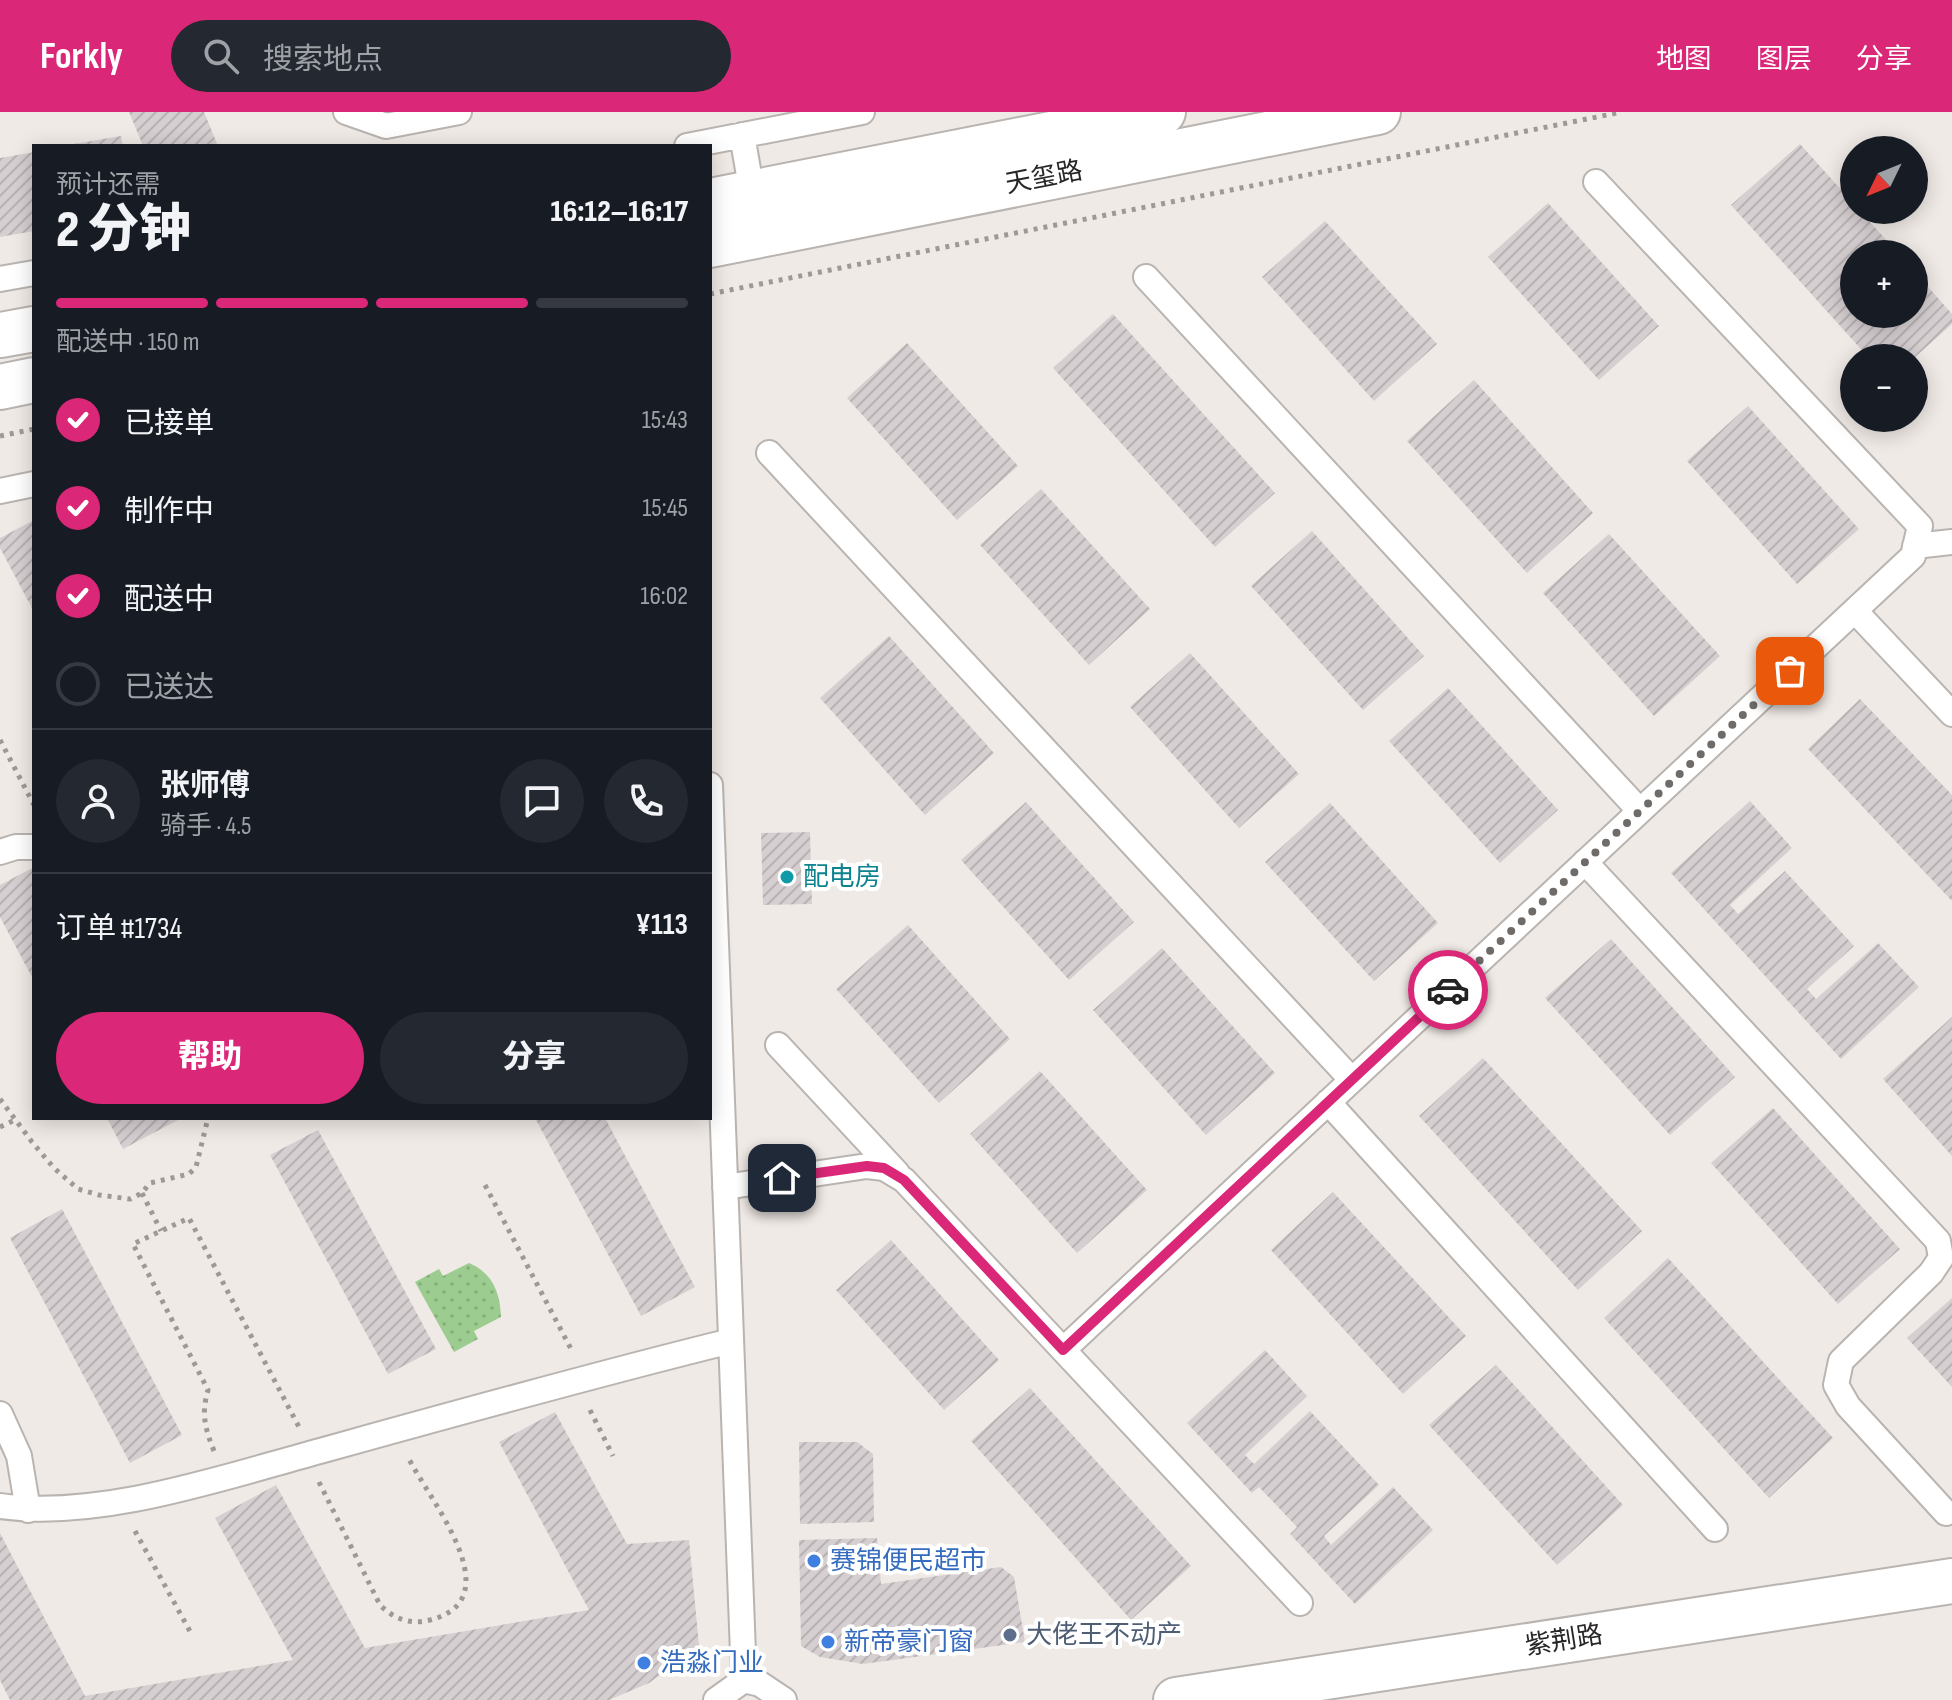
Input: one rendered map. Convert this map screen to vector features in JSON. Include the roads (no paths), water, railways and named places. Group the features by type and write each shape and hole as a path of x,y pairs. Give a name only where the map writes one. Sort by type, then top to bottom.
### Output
{"street":[{"name":"天玺路","path":"712,201 1163,112"},
{"name":"天玺路","path":"712,245 1232,126 1372,113"},
{"path":"0,335 32,329"},
{"path":"0,387 32,380"},
{"name":"紫荆路","path":"1176,1700 1952,1581"}],"lane":[{"path":"346,112 386,126 459,112"},
{"path":"697,144 862,112"},
{"path":"742,135 760,235"},
{"path":"1063,1350 1913,556 1920,526 1596,182"},
{"path":"0,279 32,273"},
{"path":"1146,277 1640,811"},
{"path":"769,453 1352,1080"},
{"path":"0,491 32,484"},
{"path":"1915,546 1952,542"},
{"path":"1855,611 1952,714"},
{"path":"712,839 744,1680"},
{"path":"0,852 16,847 32,847"},
{"path":"1585,862 1938,1241 1941,1258 1931,1273 1841,1361 1836,1385 1848,1406 1946,1513"},
{"path":"778,1045 1300,1603"},
{"path":"1328,1102 1715,1529"},
{"path":"725,1187 867,1166 884,1168 904,1180"},
{"path":"0,1506 28,1510 74,1509 225,1477 731,1341"},
{"path":"0,1414 19,1456 28,1510"},
{"path":"716,1700 744,1680 760,1684 784,1700"}],"place":[{"name":"配电房","path":"787,877"},
{"name":"赛锦便民超市","path":"814,1561"},
{"name":"大佬王不动产","path":"1010,1635"},
{"name":"新帝豪门窗","path":"828,1642"},
{"name":"浩淼门业","path":"644,1663"}]}
